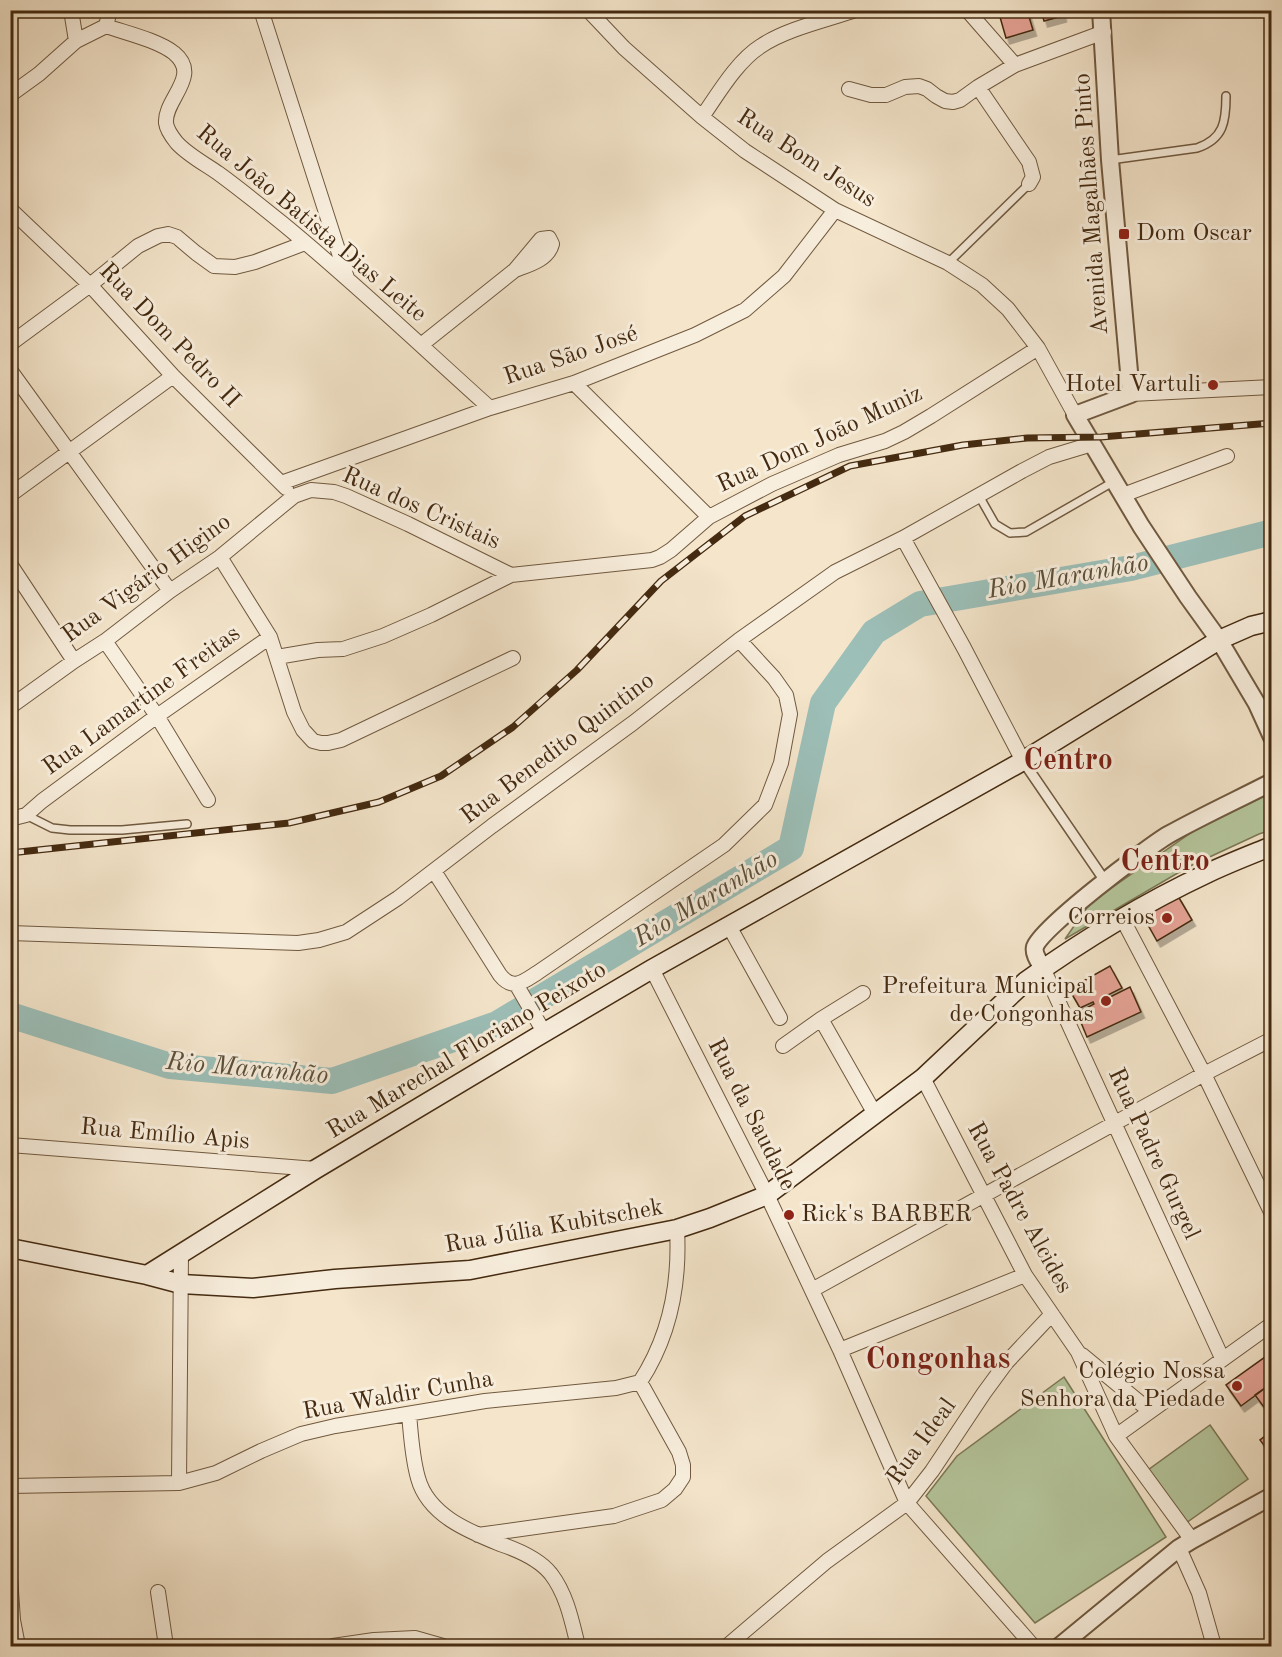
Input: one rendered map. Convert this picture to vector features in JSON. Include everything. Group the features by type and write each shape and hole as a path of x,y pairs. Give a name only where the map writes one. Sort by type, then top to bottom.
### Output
{"main road":[{"name":"Rua Marechal Floriano Peixoto","path":"147,1275 541,1027 652,969 1023,761 1219,640 1251,626 1272,621"},
{"name":"Rua Júlia Kubitschek","path":"10,1248 147,1275 181,1284 253,1288 335,1279 470,1270 677,1228 710,1218 767,1196 922,1078 1026,981 1043,968 1122,918 1208,873 1272,846"}],"street":[{"path":"71,10 76,41"},
{"path":"10,95 39,74 76,41 106,26 110,10"},
{"path":"261,10 346,278"},
{"name":"Rua Bom Jesus","path":"588,10 624,48 702,117 745,151 835,210 948,263 982,285 1008,309 1038,348 1075,416"},
{"path":"702,117 746,58 761,45 805,26 856,10"},
{"path":"967,10 1015,65"},
{"name":"Avenida Magalhães Pinto","path":"1101,10 1110,160 1131,394"},
{"name":"Rua João Batista Dias Leite","path":"106,26 158,44 173,52 180,60 184,75 182,84 171,104 166,122 171,136 179,145 227,180 305,243 490,408"},
{"path":"849,88 871,95 886,95 905,87 919,86 945,101 953,102 960,100 1015,65 1104,32"},
{"path":"978,87 1029,162 1033,177 1029,184"},
{"name":"Rua Dom Pedro II","path":"10,209 90,285 173,376 294,496"},
{"name":"Rua São José","path":"281,483 490,408 574,383 695,335 745,310 784,276 835,210"},
{"path":"10,344 138,246 158,236 168,234 177,237 214,266 235,267 305,243"},
{"path":"421,345 515,270"},
{"name":"Rua Dom João Muniz","path":"277,657 318,650 343,649 383,636 511,575 652,560 660,557 709,517 839,455 885,441 904,432 1038,348"},
{"path":"10,370 170,591"},
{"path":"10,495 173,376"},
{"path":"574,383 709,517"},
{"path":"1271,387 1131,394 1075,416 1142,526 1219,640 1257,704 1272,737"},
{"name":"Rua Benedito Quintino","path":"10,933 298,943 346,932 398,898 501,819 633,723 739,640 835,573 1050,457 1092,444"},
{"path":"1119,488 1227,456"},
{"name":"Rua Vigário Higino","path":"10,707 220,557 294,496 311,490"},
{"name":"Rua dos Cristais","path":"311,490 346,496 511,575"},
{"path":"903,538 1023,761 1105,881"},
{"path":"220,557 270,637 294,712 303,730 314,741 328,743 341,740 513,658"},
{"path":"10,564 74,661"},
{"name":"Rua Lamartine Freitas","path":"10,819 26,815 157,716 270,637"},
{"path":"434,871 500,975 511,984 516,984 537,973 724,845 765,805 781,763 790,714 786,695 774,678 739,640"},
{"path":"105,641 157,716 208,800"},
{"path":"1043,968 1035,950 1038,941 1105,881 1167,836 1272,782"},
{"path":"1122,918 1204,1074 1272,1214"},
{"path":"729,926 780,1018"},
{"name":"Rua Padre Gurgel","path":"1043,968 1222,1358"},
{"name":"Rua da Saudade","path":"652,969 812,1290 907,1503 1033,1647"},
{"path":"516,984 541,1027"},
{"path":"783,1046 820,1019 863,993"},
{"path":"820,1019 875,1114"},
{"path":"812,1290 1204,1074 1272,1039"},
{"name":"Rua Padre Alcides","path":"922,1078 1025,1275 1078,1352 1116,1436 1185,1544 1214,1647"},
{"name":"Rua Emílio Apis","path":"10,1145 316,1169"},
{"path":"478,1535 614,1516 662,1500 675,1489 682,1477 683,1465 679,1452 640,1382 657,1352 670,1315 678,1254 677,1228"},
{"path":"179,1483 181,1253"},
{"path":"840,1350 1025,1275"},
{"name":"Rua Ideal","path":"727,1647 828,1561 907,1503 932,1471 1006,1363 1052,1314"},
{"path":"1116,1436 1272,1324"},
{"path":"1078,1352 1150,1410"},
{"name":"Rua Waldir Cunha","path":"10,1486 179,1483 216,1473 301,1434 335,1426 485,1401 616,1388 640,1382"},
{"path":"409,1414 418,1480 427,1496 439,1511 455,1524 514,1549 535,1560 549,1572 559,1586 578,1647"},
{"path":"1060,1647 1185,1544 1272,1496"},
{"path":"10,1577 18,1647"},
{"path":"158,1592 166,1647"},
{"path":"333,1647 374,1640 415,1638 443,1647"}],"lane":[{"path":"1110,160 1197,148 1209,144 1217,136 1226,118 1226,96"},
{"path":"948,263 1029,184"},
{"path":"978,494 995,524 1010,534 1026,532 1119,488"},
{"path":"26,815 52,828 70,830 122,830 187,825"}],"green space":[{"path":"1271,793 1271,830 1188,867 1065,939 1090,903 1195,830"},
{"path":"1064,1377 1166,1537 1035,1623 926,1496 957,1456"},
{"path":"1210,1425 1248,1479 1186,1523 1148,1470"}],"building":[{"path":"998,10 1027,10 1033,30 1006,38"},
{"path":"1041,10 1062,10 1063,16 1044,21"},
{"name":"Correios","path":"1178,896 1192,920 1157,941 1143,916"},
{"name":"Prefeitura Municipal de Congonhas","path":"1110,966 1122,988 1104,997 1106,999 1130,987 1141,1012 1087,1037 1077,1013 1094,1004 1093,1002 1080,1008 1069,989"},
{"path":"1272,1352 1272,1383 1241,1406 1226,1385"},
{"path":"1269,1385 1272,1389 1272,1418 1255,1395"},
{"path":"1272,1431 1272,1456 1260,1440"}],"waterway":[{"name":"Rio Maranhão","path":"10,1015 170,1066 332,1081 497,1024 791,848 823,703 874,632 920,604 1131,568 1272,532"}],"railway":[{"path":"10,853 289,823 379,802 441,776 513,727 577,670 661,581 745,516 850,466 963,445 1027,438 1101,437 1272,423"}],"place":[{"name":"Dom Oscar","path":"1124,234"},
{"name":"Hotel Vartuli","path":"1213,385"},
{"name":"Correios","path":"1167,918"},
{"name":"Prefeitura Municipal de Congonhas","path":"1106,1001"},
{"name":"Rick's BARBER","path":"789,1215"},
{"name":"Colégio Nossa Senhora da Piedade","path":"1237,1386"}],"district":[{"name":"Centro","path":"1068,761"},
{"name":"Centro","path":"1165,862"},
{"name":"Congonhas","path":"938,1360"}]}
